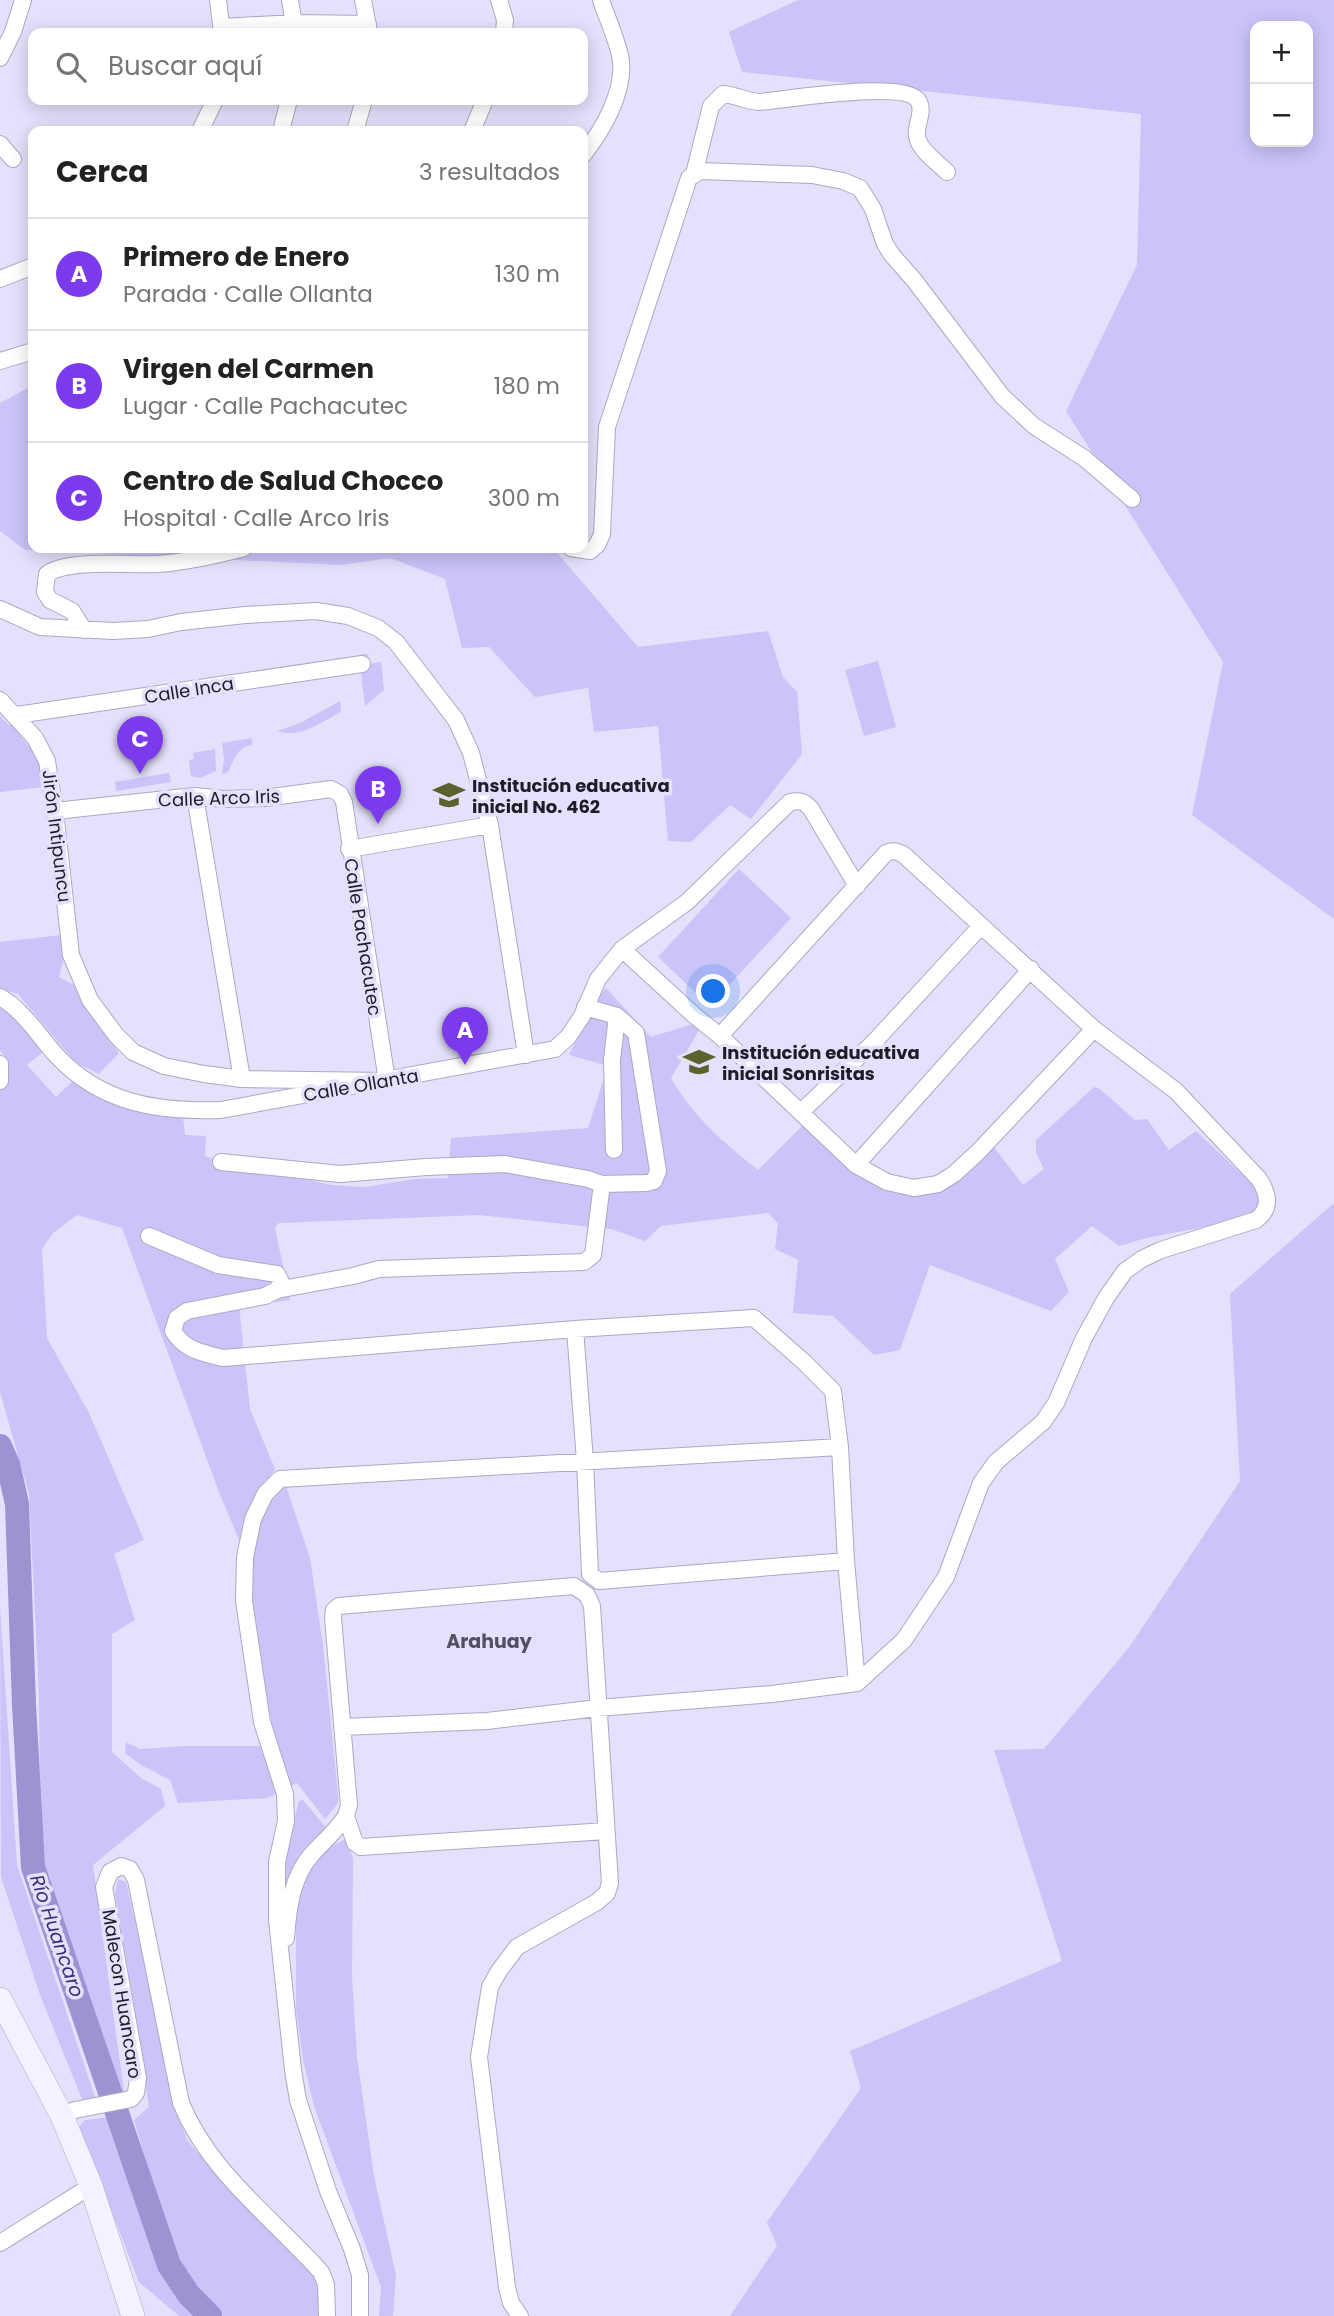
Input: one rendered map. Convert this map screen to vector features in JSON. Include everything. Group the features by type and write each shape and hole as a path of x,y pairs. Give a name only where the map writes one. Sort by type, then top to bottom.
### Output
{"street":[{"path":"0,58 13,32 23,0"},
{"path":"218,0 222,28"},
{"path":"290,0 295,28"},
{"path":"363,0 369,28"},
{"path":"499,0 505,20 504,28"},
{"path":"588,149 618,93 621,61 601,0"},
{"path":"694,174 711,106 723,94 759,102 874,91 909,94 916,98 921,109 918,141 947,172"},
{"path":"202,126 213,105"},
{"path":"282,126 288,105"},
{"path":"356,126 362,105"},
{"path":"474,126 483,105"},
{"path":"0,144 13,159"},
{"path":"588,551 597,545 602,534 607,427 689,178 694,174 710,171 812,175 843,180 860,188 873,209 885,244 892,255 914,279 1002,396 1034,426 1084,458 1132,499"},
{"path":"0,279 28,268"},
{"path":"0,361 28,353"},
{"path":"84,630 72,611 50,600 44,592 47,575 54,569 71,566 161,564 218,553"},
{"path":"0,609 40,627 84,630 148,629 181,622 316,611 348,616 378,628 396,642 456,720 471,753 490,825 526,1055"},
{"name":"Calle Inca","path":"16,715 362,664"},
{"name":"Jirón Intipuncu","path":"0,700 16,715 43,751 47,761 71,955 83,988 102,1018 133,1052 164,1066 242,1079 387,1081"},
{"name":"Calle Arco Iris","path":"55,811 195,796 223,799 265,798 331,789 340,794"},
{"name":"Calle Pachacutec","path":"340,794 344,802 349,849 387,1081"},
{"path":"195,796 242,1079"},
{"name":"Calle Ollanta","path":"0,997 16,1007 58,1058 92,1087 122,1099 155,1107 181,1111 221,1110 555,1049 568,1037 598,979 622,949 687,902 790,802 799,800 811,809 857,886"},
{"path":"349,849 490,825"},
{"path":"343,1727 487,1721 772,1694 857,1683 904,1640 933,1598 946,1577 981,1483 996,1462 1027,1437 1050,1412 1083,1338 1125,1271 1161,1250 1256,1220 1267,1207 1267,1193 1259,1179 1177,1091 1094,1029 904,855 892,850 886,853 720,1036"},
{"path":"801,1112 875,1041 981,926"},
{"path":"622,949 720,1036 856,1164 887,1182 914,1188 938,1184 978,1153 1094,1029"},
{"path":"856,1164 1031,969"},
{"path":"220,1162 340,1174 505,1164 602,1184 654,1181 658,1171 636,1033 617,1016 585,1007"},
{"path":"614,1150 612,1060 617,1016"},
{"path":"0,1064 0,1081"},
{"path":"602,1184 593,1255 584,1262 379,1269 187,1311 177,1318 173,1331 180,1343 198,1352 237,1359 575,1329 754,1318 833,1391 840,1447 846,1561 857,1683"},
{"path":"149,1236 218,1265 277,1274 281,1282 277,1290"},
{"path":"575,1329 590,1574 599,1581 846,1561"},
{"path":"360,2316 360,2275 328,2191 299,2100 289,2041 276,1888 277,1862 286,1821 285,1794 262,1722 244,1601 247,1545 257,1506 280,1479 840,1447"},
{"path":"285,1981 287,1919 296,1882 306,1861 333,1835 346,1816 349,1805 334,1610 339,1606 574,1586 587,1595 592,1606 610,1883 607,1893 597,1902 517,1948 494,1979 485,2012 480,2057 507,2287 511,2303 520,2316"},
{"path":"346,1816 355,1843 361,1847 606,1831"},
{"name":"Malecon Huancaro","path":"68,2113 131,2099 136,2093 138,2078 104,1887 110,1872 121,1866 130,1869 136,1880 181,2103 191,2128 225,2174 321,2272 326,2284 327,2316"},
{"path":"0,1999 6,2022 68,2113 126,2313"},
{"path":"0,2243 91,2186"}],"shaded area":[{"path":"798,0 1334,0 1334,919 1192,815 1223,662 1066,411 1137,265 1141,114 742,72 729,32"},
{"path":"28,388 28,550 0,531 0,403"},
{"path":"88,553 557,553 638,647 768,631 783,677 797,692 802,754 751,819 730,805 691,842 668,841 658,726 594,732 588,688 535,697 489,647 462,648 445,579 390,558 341,565"},
{"path":"361,654 368,654 369,664 381,662 384,690 365,706 360,664"},
{"path":"878,661 896,727 864,736 845,670"},
{"path":"340,701 341,712 318,725 294,733 277,731 300,723"},
{"path":"0,716 11,724 40,760 43,787 0,792"},
{"path":"252,738 252,745 239,751 228,772 222,774 222,743"},
{"path":"215,749 216,771 200,778 191,776 189,760 194,759 193,753"},
{"path":"169,773 171,782 116,791 115,782"},
{"path":"739,869 791,918 710,1006 658,957"},
{"path":"61,935 66,952 59,977 81,989 89,1010 119,1053 99,1074 75,1062 18,994 0,989 0,942"},
{"path":"606,988 651,1037 705,1020 671,1078 690,1106 710,1128 758,1170 803,1125 835,1153 911,1186 955,1175 993,1146 1023,1185 1044,1169 1036,1153 1036,1140 1094,1087 1100,1089 1135,1120 1147,1119 1169,1150 1196,1131 1253,1185 1259,1196 1260,1208 1225,1223 1119,1246 1092,1226 1055,1259 1069,1292 1051,1311 930,1265 900,1350 874,1355 833,1316 793,1313 798,1260 775,1249 778,1223 768,1213 661,1226 645,1241 611,1229 479,1215 279,1223 275,1228 290,1300 239,1306 250,1409 275,1469 255,1497 242,1547 219,1492 122,1228 77,1215 53,1233 42,1249 47,1338 89,1413 144,1540 114,1554 135,1620 112,1634 112,1752 141,1778 161,1789 165,1806 93,1865 125,2099 119,2101 45,1874 40,1840 39,1695 29,1494 0,1392 0,1087 6,1059 0,1050 0,1005 47,1049 27,1065 56,1097 76,1078 182,1109 185,1135 206,1136 205,1156 245,1171 280,1174 332,1185 365,1187 416,1179 448,1178 451,1138 588,1128 608,1066 569,1055 598,997"},
{"path":"1334,1203 1334,2316 730,2316 777,2246 767,2222 861,2088 850,2051 1062,1961 994,1750 1044,1749 1130,1646 1240,1481 1230,1294"},
{"path":"284,1480 310,1558 323,1645 338,1795 338,1803 325,1819 297,1783 289,1787 264,1691 253,1622 252,1556 257,1524 274,1492"},
{"path":"0,1607 17,1865 96,2100 82,2099 40,1995 1,1877"},
{"path":"126,1742 140,1749 260,1746 280,1792 267,1798 178,1803 170,1780 125,1753"},
{"path":"303,1800 328,1830 278,1920 278,1882 299,1801"},
{"path":"347,1838 353,1859 352,1977 357,2057 374,2176 396,2275 393,2316 379,2316 381,2287 314,2106 303,2060 296,2008 296,1909 307,1873 323,1851"},
{"path":"118,1879 126,1882 173,2100 187,2140 221,2180 310,2268 318,2288 319,2316 223,2316 199,2292 176,2262 134,2120 149,2107 115,1894"},
{"path":"110,2117 166,2277 202,2316 179,2316 139,2282 79,2127 85,2120"}],"waterway":[{"name":"Río Huancaro","path":"0,1446 8,1464 17,1504 33,1867 169,2265 189,2295 210,2316"}],"place":[{"name":"Centro de Salud Chocco","path":"140,774"},
{"name":"Institución educativa inicial No. 462","path":"449,795"},
{"name":"Virgen del Carmen","path":"378,824"},
{"name":"Institución educativa inicial Sonrisitas","path":"699,1062"},
{"name":"Primero de Enero","path":"465,1065"}],"district":[{"name":"Arahuay","path":"489,1641"}]}
